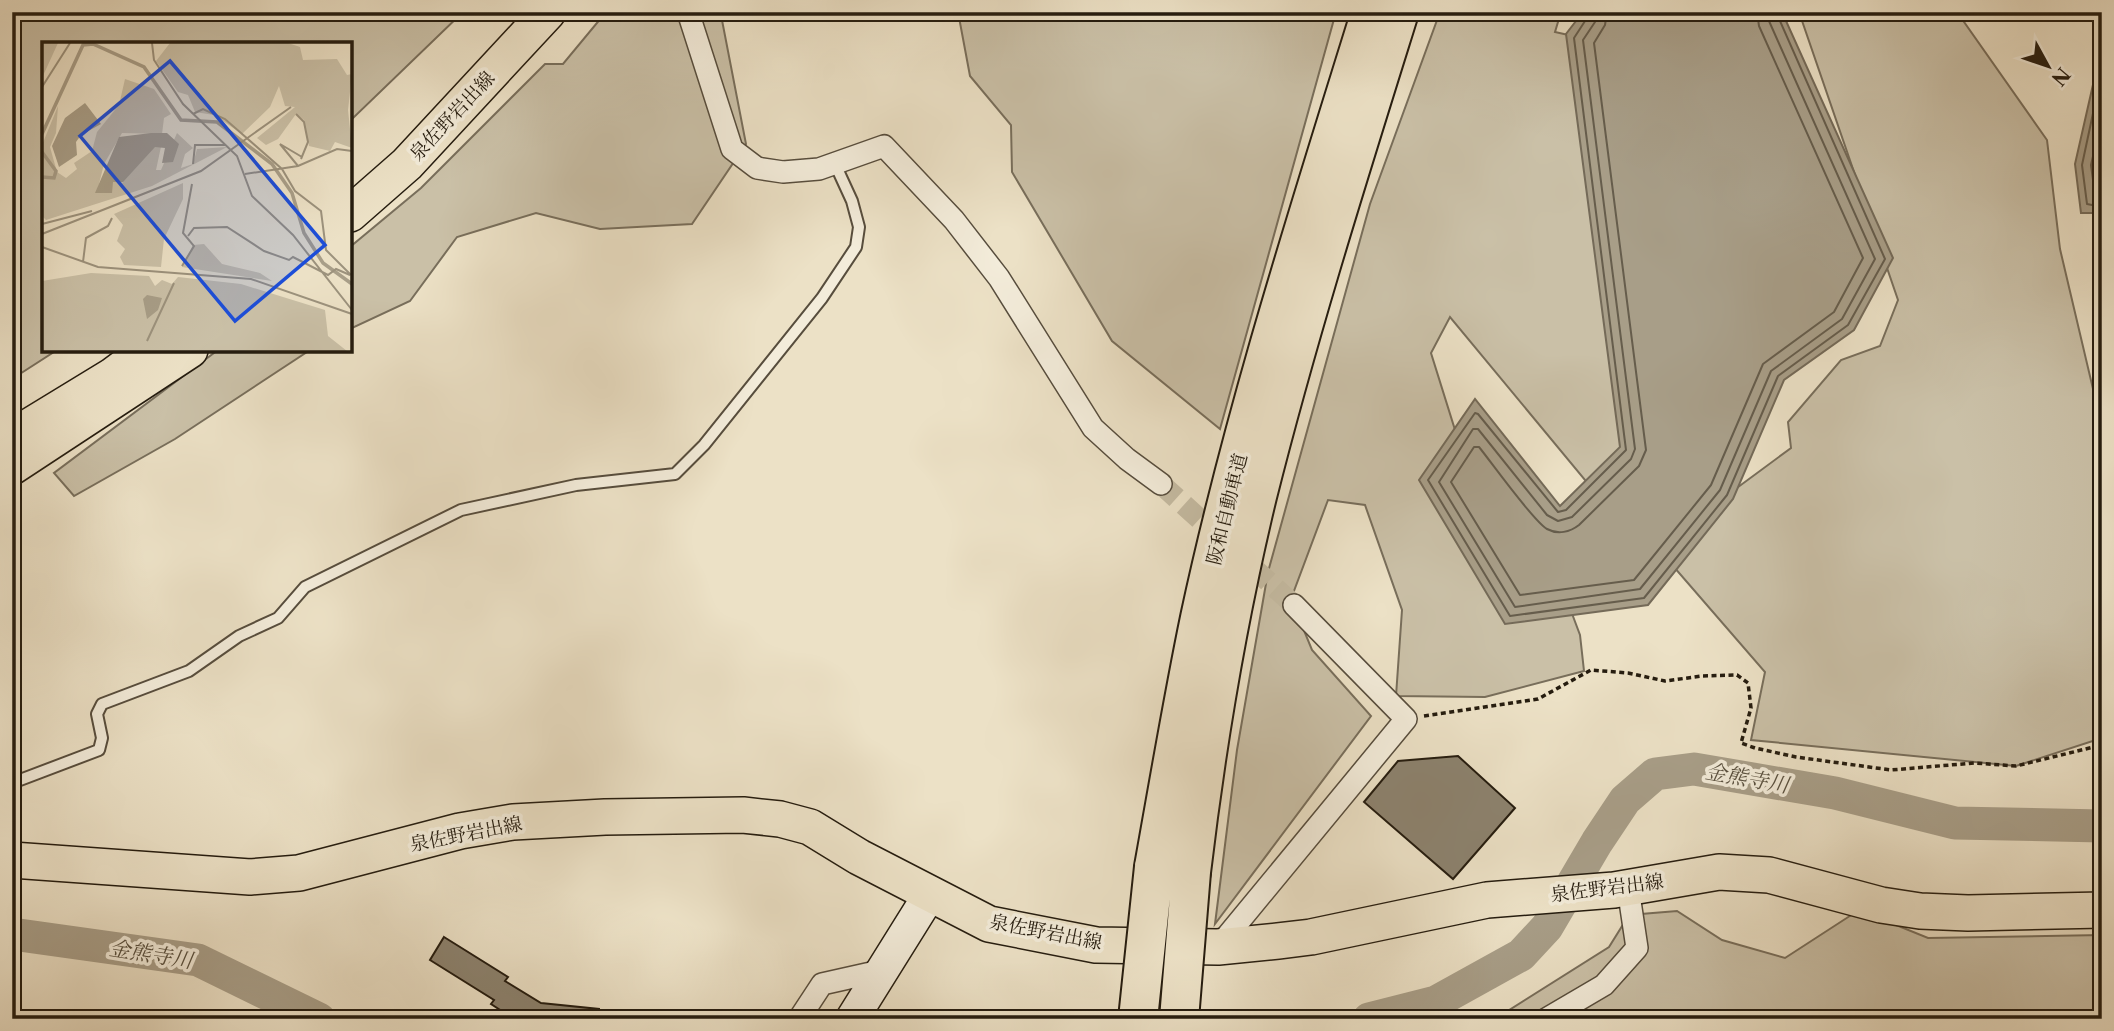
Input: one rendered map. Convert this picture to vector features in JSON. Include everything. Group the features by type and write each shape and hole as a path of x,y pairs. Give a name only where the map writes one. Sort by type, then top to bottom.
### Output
{"highway":[{"name":"阪和自動車道","path":"1179,1019 1172,870 1200,617 1229,497 1296,254 1371,12"},
{"name":"阪和自動車道","path":"1138,1019 1218,682 1257,498 1296,351 1399,12"},
{"path":"1370,105 1392,60 1409,12"}],"main road":[{"name":"泉佐野岩出線","path":"352,184 421,119 523,12"},
{"name":"泉佐野岩出線","path":"352,212 407,164 548,12"},
{"path":"12,437 112,376 144,352"},
{"path":"12,467 187,352"},
{"name":"泉佐野岩出線","path":"12,860 250,877 323,868 460,831 513,822 604,817 743,815 780,818 810,827 859,857 989,924 1096,945 1218,947 1311,937 1487,900 1621,889 1719,872 1769,875 1881,905 1920,911 1968,913 2102,910"}],"street":[{"path":"688,12 732,149 757,167 783,173 820,169 884,146 954,220 999,278 1093,428 1161,484"},
{"path":"1218,947 1406,719 1294,605"},
{"path":"1546,1019 1604,985 1637,948 1621,889"},
{"path":"852,1019 930,894"},
{"path":"799,1019 822,984 880,971"}],"lane":[{"path":"12,783 99,750 102,738 97,714 103,704 189,671 239,636 278,618 305,587 461,510 576,485 675,474 704,444 814,309 856,247 859,227 852,201 835,164"}],"path":[{"path":"1406,719 1538,699 1591,670 1665,681 1737,675 1748,683 1751,708 1741,743 1796,757 1891,770 1974,763 2016,766 2102,745"}],"shaded area":[{"path":"12,12 463,12 352,119 352,42 42,42 42,352 54,352 12,379"},
{"path":"606,12 718,12 721,15 746,144 692,224 600,229 536,213 457,237 410,301 352,328 352,245 421,188 545,64 563,64"},
{"path":"958,12 1336,12 1220,429 1112,341 1012,172 1011,125 970,76"},
{"path":"1440,12 1561,12 1555,32 1627,48 1683,208 1614,515 1450,317 1431,353 1466,465 1559,579 1580,635 1584,671 1485,697 1396,696 1402,610 1365,505 1328,500 1291,599 1312,650 1371,716 1215,924 1237,750 1268,572 1370,204"},
{"path":"1799,12 1957,12 2047,140 2060,249 2102,427 2102,738 2016,766 1751,740 1765,672 1667,559 1726,496 1791,448 1788,422 1841,360 1880,346 1898,300"},
{"path":"215,352 307,352 175,439 74,496 54,473"},
{"path":"1859,910 1928,938 2102,935 2102,1019 1495,1019 1609,947 1629,915 1677,911 1722,940 1785,958"}],"water":[{"path":"1583,12 1782,12 1893,258 1854,330 1784,380 1733,499 1648,605 1505,624 1419,480 1475,399 1560,506 1620,447 1566,34"},
{"path":"2102,45 2102,213 2081,213 2075,164"}],"building":[{"path":"1458,756 1515,808 1453,879 1364,802 1398,761"},
{"path":"444,937 508,977 505,981 541,1003 599,1009 599,1019 514,1019 491,1004 494,1000 430,960"}],"waterway":[{"name":"金熊寺川","path":"1369,1019 1436,1002 1521,955 1547,927 1625,800 1655,774 1694,769 1835,793 1955,823 2102,826"},
{"name":"金熊寺川","path":"12,934 198,960 319,1019"}],"tunnel":[{"path":"1161,484 1294,605"}]}
